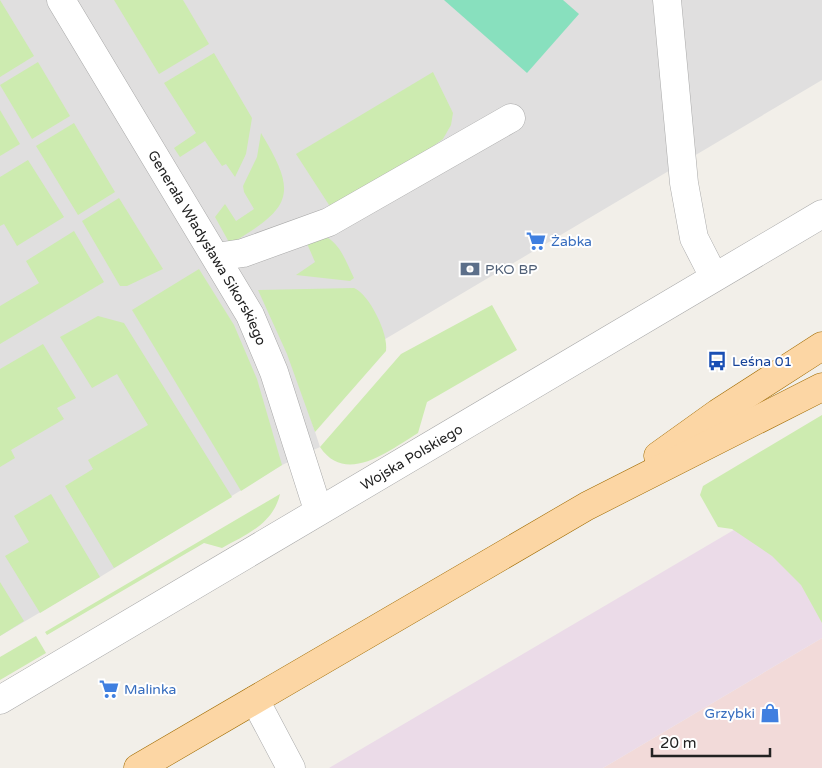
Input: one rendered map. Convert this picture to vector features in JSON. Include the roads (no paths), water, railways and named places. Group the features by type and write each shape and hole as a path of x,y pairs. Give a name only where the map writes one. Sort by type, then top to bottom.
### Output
{"main road":[{"path":"587,506 718,414 822,346"},
{"path":"138,768 587,506 822,387"}],"street":[{"name":"Generała Władysława Sikorskiego","path":"61,0 250,314 274,372 318,510"},
{"path":"667,0 684,183 694,238 714,277"},
{"path":"216,257 243,253 329,222 511,118"},
{"name":"Wojska Polskiego","path":"0,700 318,510 822,214"},
{"path":"255,700 291,768"}],"place":[{"name":"Żabka","path":"536,241"},
{"name":"PKO BP","path":"470,269"},
{"name":"Leśna 01","path":"717,361"},
{"name":"Malinka","path":"109,689"},
{"name":"Grzybki","path":"770,713"}]}
